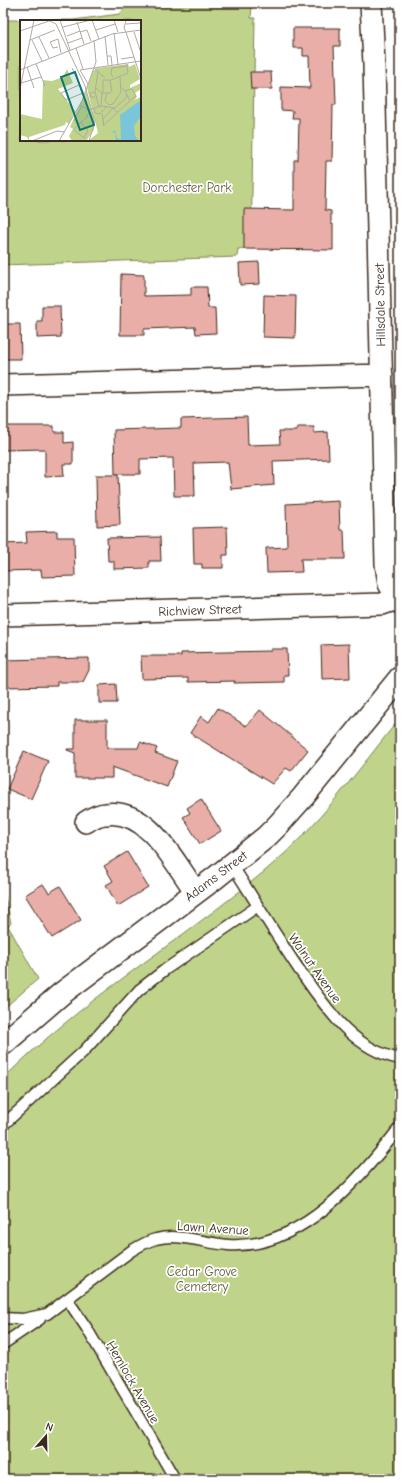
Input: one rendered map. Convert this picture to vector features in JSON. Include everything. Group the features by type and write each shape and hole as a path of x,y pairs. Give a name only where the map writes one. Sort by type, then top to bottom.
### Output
{"main road":[{"name":"Adams Street","path":"3,1044 62,994 250,851 278,825 303,797 400,678"}],"street":[{"name":"Hillsdale Street","path":"371,3 374,64 386,564 389,584 398,601"},
{"path":"3,385 382,375"},
{"name":"Richview Street","path":"3,615 382,604 398,601"},
{"path":"86,822 97,816 114,814 133,819 142,824 157,837 196,892"}],"lane":[{"name":"Walnut Avenue","path":"232,865 295,963 336,1020 357,1040 368,1047 400,1060"},
{"path":"3,1125 84,1051 139,990 166,969 258,906"},
{"name":"Lawn Avenue","path":"3,1318 23,1319 47,1314 131,1251 142,1244 155,1239 184,1238 228,1245 241,1245 269,1241 283,1236 300,1226 344,1192 368,1168 400,1127"},
{"name":"Hemlock Avenue","path":"67,1299 86,1327 174,1479"},
{"path":"3,1344 47,1314"}],"green space":[{"name":"Dorchester Park","path":"129,3 252,3 251,18 255,18 251,248 238,249 237,257 3,265 3,20 20,20 20,141 141,141 141,20 73,20 120,14"},
{"name":"Cedar Grove Cemetery","path":"400,718 400,1479 3,1479 3,1079 33,1050 65,1023 200,922 266,870 285,853 320,817"},
{"path":"3,888 11,923 8,926 38,979 3,1009"}],"building":[{"path":"293,28 340,28 340,46 334,46 336,105 333,105 332,161 326,161 325,210 331,211 331,224 333,224 333,250 244,249 244,209 294,210 294,160 298,160 299,118 292,118 293,111 281,110 281,87 310,88 309,56 303,56 303,48 293,48"},
{"path":"250,72 271,72 272,89 251,89"},
{"path":"259,262 260,284 240,285 239,263"},
{"path":"121,274 144,275 144,296 191,295 191,287 207,287 208,308 215,308 216,333 196,334 195,327 144,329 144,335 120,335"},
{"path":"264,295 296,296 295,338 263,337"},
{"path":"42,306 60,306 61,337 37,338 37,321 42,321"},
{"path":"3,324 20,324 21,359 3,359"},
{"path":"247,417 248,445 280,444 279,431 297,431 297,427 314,427 314,433 328,432 329,459 273,461 274,485 231,489 228,462 194,463 195,496 174,496 173,458 140,459 140,474 115,474 114,430 181,428 181,419"},
{"path":"3,426 54,426 54,432 64,432 64,443 73,442 73,464 63,464 64,476 45,477 45,449 3,450"},
{"path":"96,475 118,475 120,525 97,526"},
{"path":"339,501 340,530 344,530 345,559 301,559 302,572 267,573 266,548 287,547 286,504"},
{"path":"227,527 228,555 223,555 223,568 202,568 202,564 194,564 193,528"},
{"path":"57,531 57,537 74,537 75,576 42,577 41,570 3,571 3,544 27,543 26,532"},
{"path":"160,537 161,561 149,561 149,568 114,569 114,561 108,561 107,538"},
{"path":"349,644 350,678 322,679 321,645"},
{"path":"271,649 287,649 288,675 284,675 284,682 234,683 235,681 188,682 188,678 142,679 141,656 181,656 181,653 271,651"},
{"path":"89,658 89,670 83,682 57,682 57,686 3,687 3,660"},
{"path":"116,684 117,703 99,703 99,685"},
{"path":"218,708 246,726 260,710 308,750 291,771 286,768 272,784 190,733 201,716 209,722"},
{"path":"75,720 107,720 107,748 138,748 140,742 157,748 155,753 177,761 167,787 112,767 112,778 75,778 75,753 67,749 75,749"},
{"path":"24,751 48,761 31,799 7,789"},
{"path":"201,799 221,831 200,844 183,817 190,813 187,808"},
{"path":"127,852 148,887 118,906 106,885 113,881 104,866"},
{"path":"43,884 49,893 60,886 81,920 52,938 25,895"}]}
